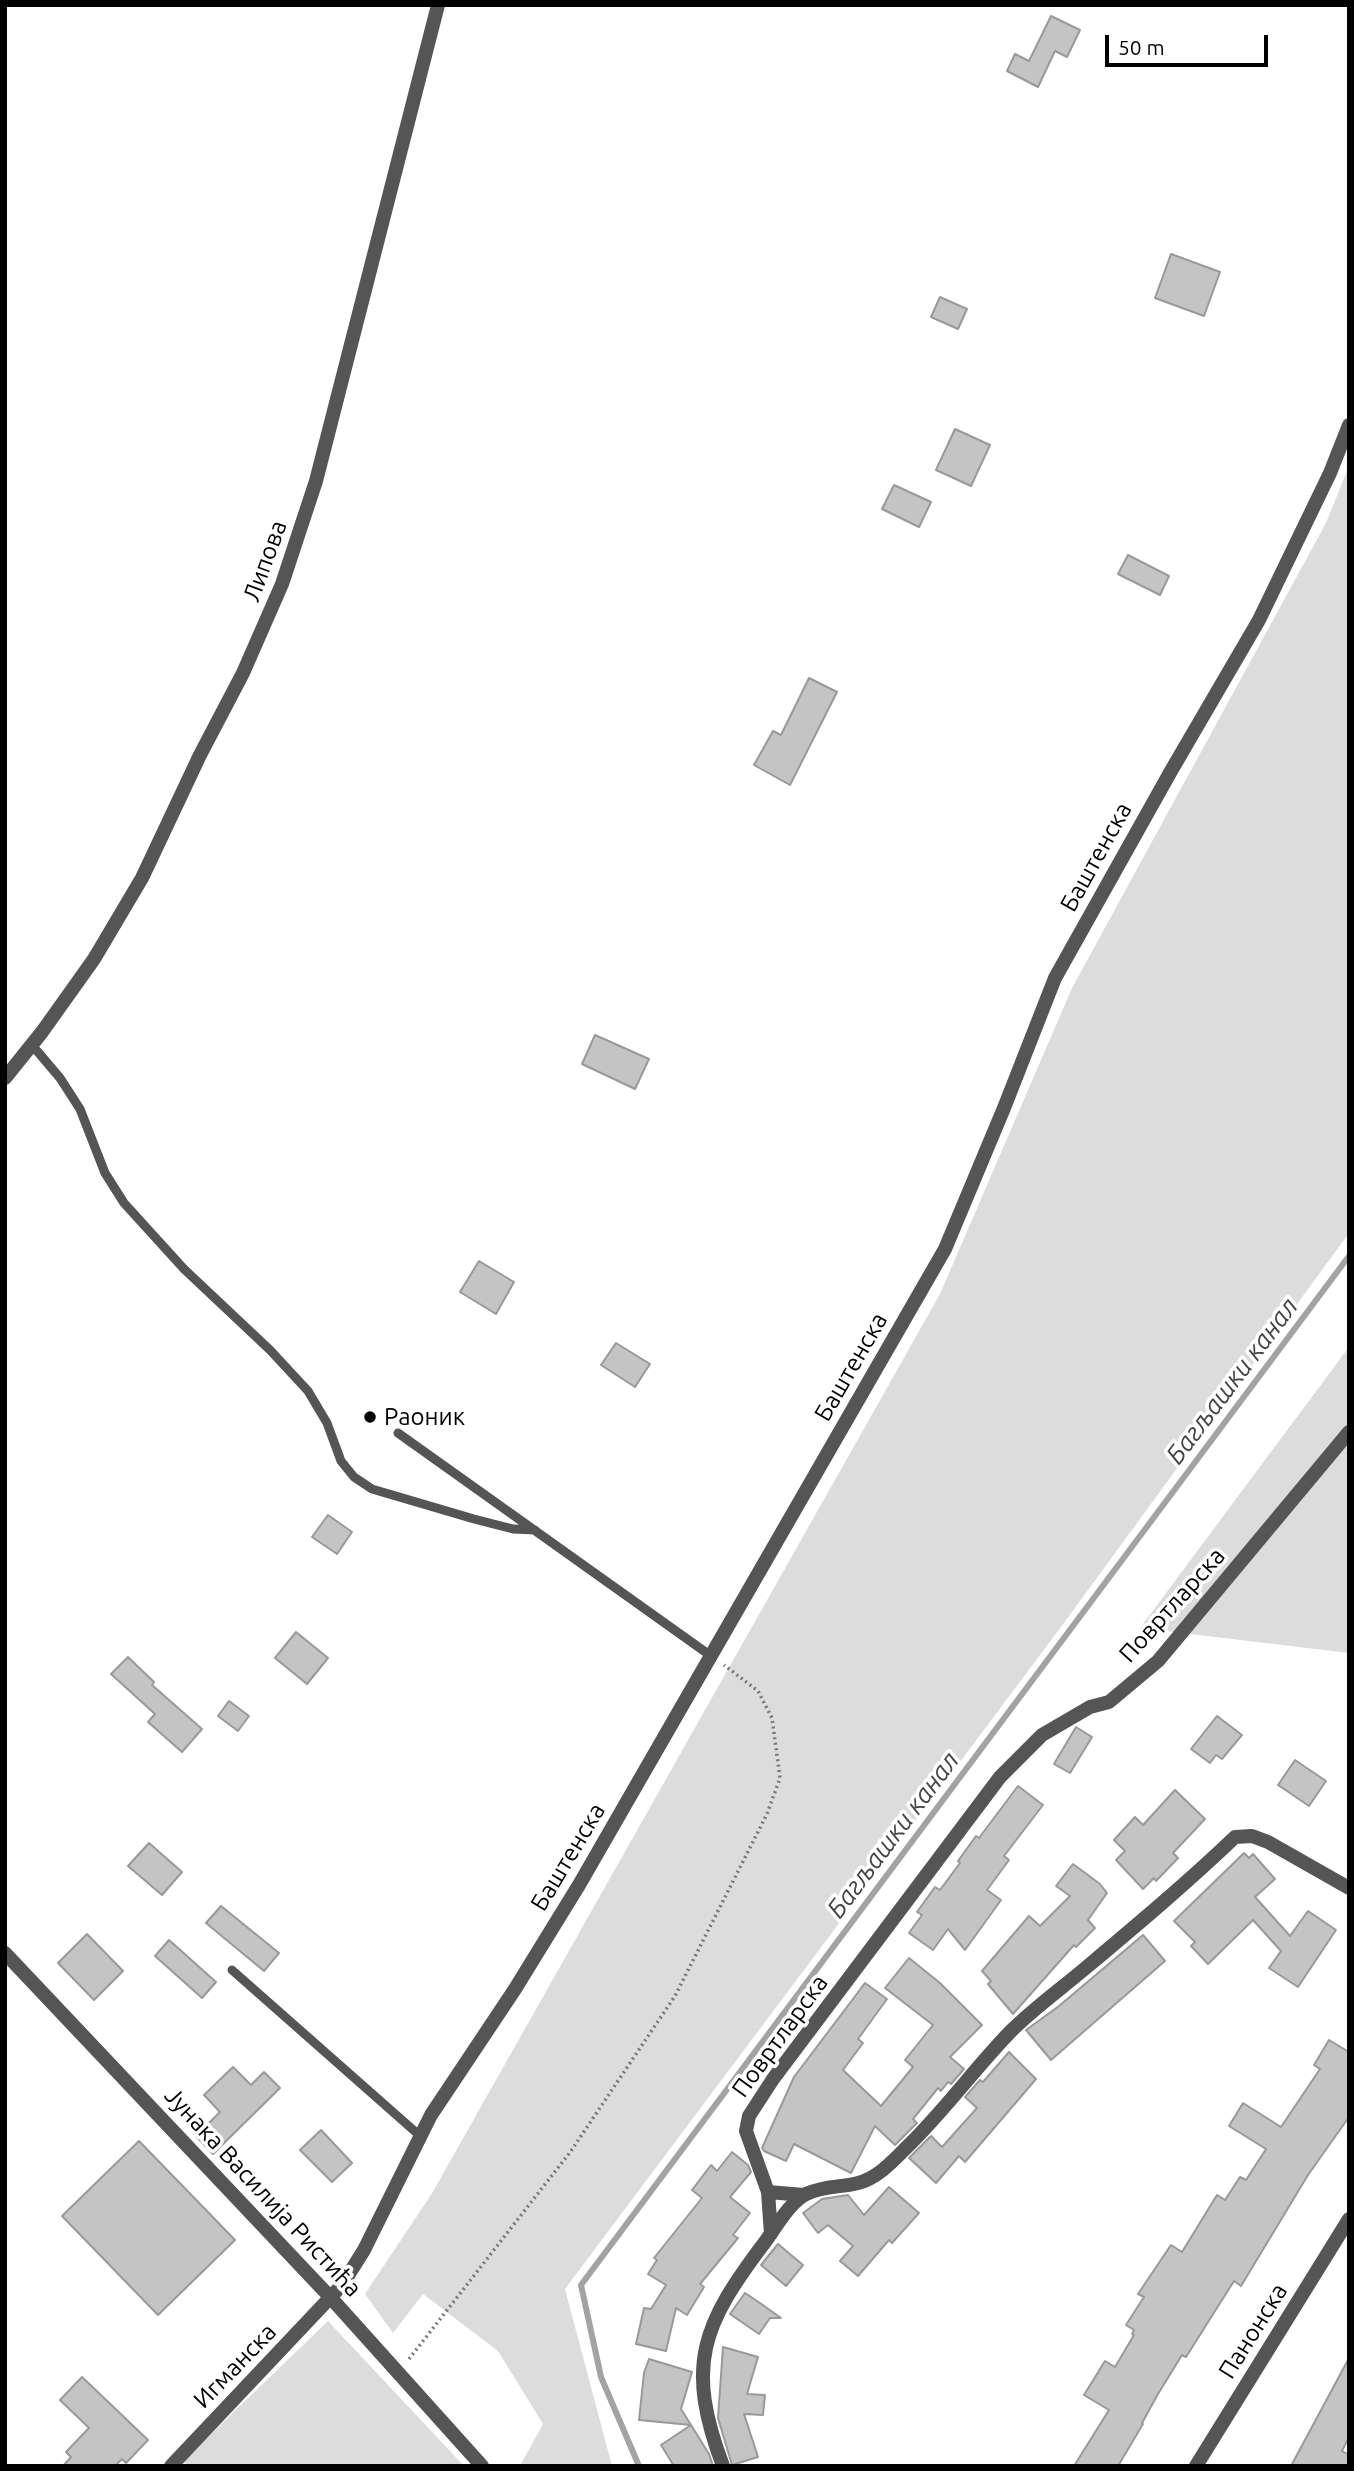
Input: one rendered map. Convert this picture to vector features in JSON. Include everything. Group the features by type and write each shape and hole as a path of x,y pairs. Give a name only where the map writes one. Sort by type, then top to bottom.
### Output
{"street":[{"name":"Липова","path":"5,1078 94,959 142,878 200,755 243,673 282,584 316,481 438,5"},
{"name":"Баштенска","path":"331,2298 364,2250 419,2135 572,1896 945,1249 1055,978 1259,620 1330,473 1349,425"},
{"name":"Повртларска","path":"771,2234 768,2192 746,2131 749,2116 773,2079 1000,1777 1042,1735 1090,1707 1109,1702 1158,1661 1349,1432"},
{"path":"768,2192 804,2195 833,2185 856,2184 885,2168 910,2145 1012,2030 1148,1916 1235,1837 1252,1836 1268,1842 1349,1888"},
{"name":"Јунака Василија Ристића","path":"5,1953 331,2298 482,2466"},
{"path":"723,2466 704,2402 702,2382 706,2341 726,2297 771,2234 804,2195"},
{"name":"Панонска","path":"1196,2466 1349,2219"},
{"name":"Игманска","path":"171,2466 331,2298"}],"lane":[{"path":"32,1045 76,1102 106,1173 124,1203 184,1269 270,1350 307,1391 327,1423 341,1461 354,1478 372,1489 474,1519 513,1529 535,1530"},
{"path":"398,1433 711,1656"},
{"path":"232,1970 419,2135"}],"path":[{"path":"399,2373 571,2151 675,1996 767,1814 780,1778 772,1718 758,1691 711,1656"}],"shaded area":[{"path":"1349,466 1349,1233 1061,1627 565,2289 612,2466 520,2466 543,2424 498,2351 423,2294 393,2333 365,2294 431,2195 940,1294 1072,988 1326,523"},
{"path":"1349,1347 1349,1653 1140,1628"},
{"path":"328,2321 464,2466 188,2466 183,2461"}],"building":[{"path":"1051,16 1080,30 1067,57 1055,51 1038,87 1007,71 1015,54 1029,61"},
{"path":"1171,254 1220,272 1204,316 1155,298"},
{"path":"940,297 967,309 958,329 931,317"},
{"path":"955,429 990,445 971,486 936,470"},
{"path":"894,485 931,502 919,527 882,509"},
{"path":"1128,555 1169,576 1160,595 1118,574"},
{"path":"809,678 837,692 790,785 754,765 773,731 781,735"},
{"path":"595,1035 649,1059 635,1089 582,1064"},
{"path":"479,1261 514,1282 496,1314 460,1292"},
{"path":"616,1343 650,1364 635,1387 601,1365"},
{"path":"328,1515 352,1532 337,1554 312,1537"},
{"path":"296,1632 328,1658 307,1684 275,1658"},
{"path":"128,1657 154,1682 152,1685 202,1729 182,1752 148,1722 155,1714 111,1674"},
{"path":"229,1701 249,1716 238,1731 218,1716"},
{"path":"1217,1716 1242,1735 1222,1759 1216,1755 1210,1763 1191,1749"},
{"path":"1076,1727 1092,1737 1070,1773 1054,1764"},
{"path":"1295,1760 1326,1781 1309,1806 1278,1785"},
{"path":"1018,1786 1043,1805 1004,1856 1009,1860 987,1890 1001,1900 965,1950 948,1929 933,1950 909,1933 922,1915 917,1912 935,1887 940,1890 976,1836 979,1838"},
{"path":"1175,1790 1205,1819 1173,1853 1178,1858 1156,1881 1154,1878 1143,1889 1116,1860 1125,1851 1114,1840 1135,1817 1143,1825"},
{"path":"149,1843 182,1872 162,1895 128,1866"},
{"path":"1244,1853 1249,1858 1253,1854 1275,1879 1255,1897 1290,1936 1308,1911 1336,1930 1298,1987 1269,1968 1281,1951 1253,1920 1208,1964 1191,1946 1195,1942 1174,1921"},
{"path":"1073,1864 1100,1884 1107,1893 1088,1920 1095,1928 1076,1947 1074,1945 1013,2014 988,1984 991,1981 982,1971 1029,1916 1040,1926 1070,1896 1056,1886"},
{"path":"221,1906 279,1953 264,1971 206,1923"},
{"path":"87,1934 123,1971 94,2000 58,1963"},
{"path":"1143,1935 1165,1961 1051,2060 1026,2030 1059,2006"},
{"path":"169,1940 216,1982 202,1998 155,1956"},
{"path":"909,1958 940,1983 982,2025 950,2057 964,2069 951,2084 948,2082 941,2091 938,2088 913,2119 917,2123 895,2145 875,2126 851,2173 794,2144 786,2161 764,2151 762,2148 794,2077 865,1983 887,1999 858,2039 863,2043 843,2070 881,2106 913,2067 905,2060 933,2025 885,1988"},
{"path":"1329,2040 1349,2052 1349,2117 1308,2175 1241,2286 1234,2281 1186,2357 1182,2355 1118,2466 1074,2466 1109,2410 1084,2395 1105,2361 1115,2367 1134,2335 1134,2330 1126,2325 1144,2297 1138,2294 1171,2245 1182,2252 1217,2195 1225,2200 1240,2177 1246,2180 1266,2149 1229,2126 1243,2103 1281,2127 1320,2069 1314,2065"},
{"path":"1009,2052 1036,2079 965,2162 959,2156 936,2183 909,2158 931,2136 942,2147 977,2108 965,2097 980,2080 983,2082"},
{"path":"233,2067 251,2085 264,2072 280,2088 213,2154 196,2136 220,2112 204,2095"},
{"path":"321,2130 352,2163 332,2182 300,2150"},
{"path":"139,2141 235,2240 158,2315 62,2216"},
{"path":"732,2152 748,2165 751,2172 730,2197 750,2213 733,2235 738,2238 700,2284 704,2287 687,2315 676,2308 666,2351 636,2344 644,2308 651,2309 666,2285 648,2274 657,2260 654,2258 702,2198 692,2190 711,2165 717,2171"},
{"path":"889,2187 919,2213 892,2243 889,2240 858,2276 840,2261 853,2246 828,2225 818,2233 803,2213 822,2199 848,2195 864,2215"},
{"path":"778,2244 803,2265 786,2286 761,2265"},
{"path":"745,2293 781,2318 770,2318 759,2334 730,2314"},
{"path":"723,2347 758,2357 747,2394 765,2395 763,2415 744,2414 758,2457 732,2465 718,2418"},
{"path":"1349,2358 1349,2437 1342,2451 1349,2455 1349,2466 1291,2466"},
{"path":"649,2359 692,2372 681,2409 691,2425 639,2420 644,2373"},
{"path":"82,2377 148,2440 126,2463 122,2459 115,2466 63,2466 71,2457 66,2452 89,2428 60,2400"},
{"path":"691,2425 709,2454 713,2466 674,2466 661,2445"}],"waterway":[{"name":"Багљашки канал","path":"639,2466 601,2377 581,2285 1349,1256"}],"place":[{"name":"Раоник","path":"370,1417"}]}
